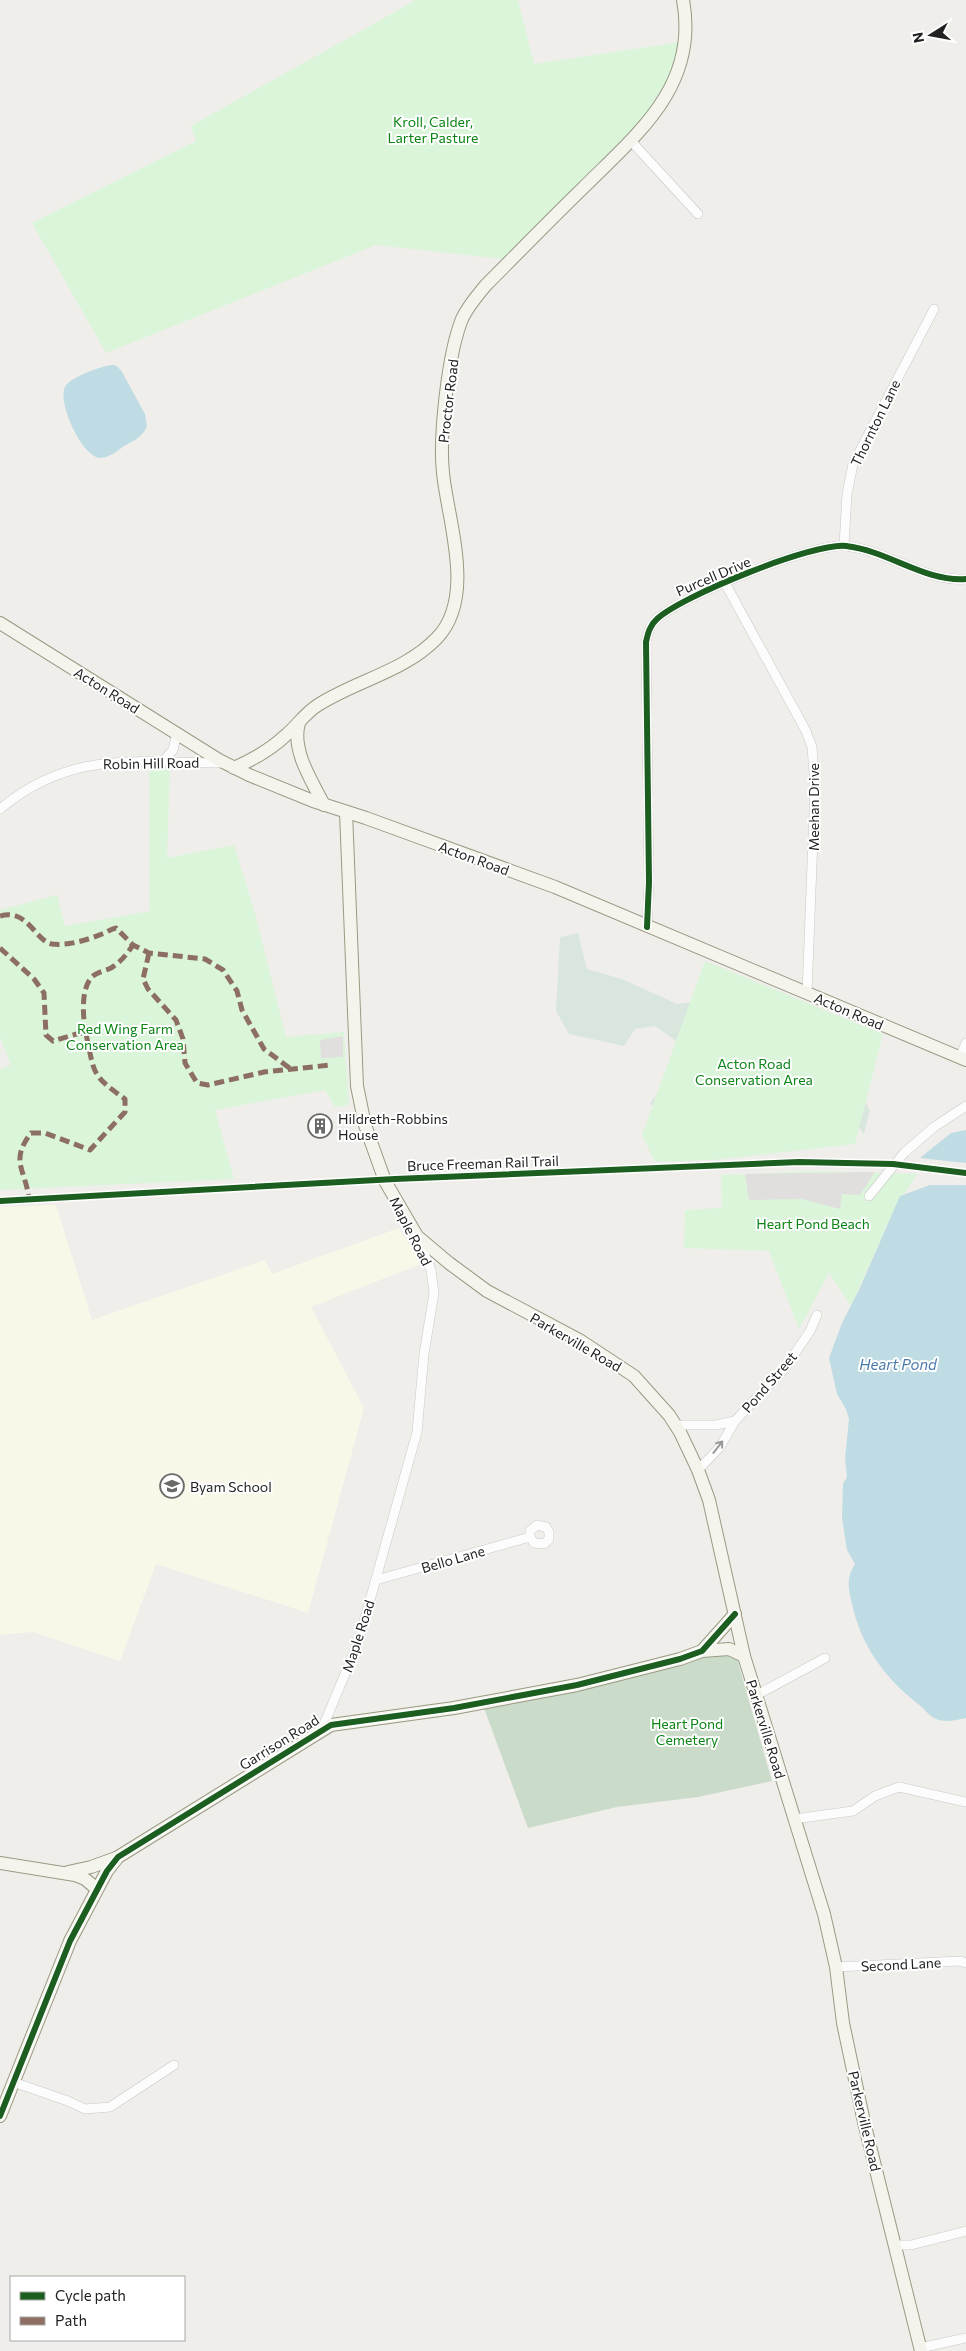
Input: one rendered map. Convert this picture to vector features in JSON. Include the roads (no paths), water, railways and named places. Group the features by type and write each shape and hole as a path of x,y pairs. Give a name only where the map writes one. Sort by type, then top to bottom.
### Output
{"main road":[{"name":"Proctor Road","path":"229,766 284,737 320,703 388,671 418,654 438,637 445,627 455,604 457,577 455,547 443,473 442,436 451,364 462,321 467,310 486,285 655,113 671,88 679,67 686,24 683,0"},
{"name":"Acton Road","path":"0,623 229,766 324,805 548,885 963,1058"},
{"path":"299,723 296,736 300,750 324,805"},
{"name":"Maple Road","path":"346,812 354,1066 360,1105 385,1181 416,1236"},
{"name":"Parkerville Road","path":"416,1236 487,1291 581,1341 634,1376 654,1396 675,1425 698,1470 709,1500 744,1656 824,1914 836,1967 850,2056 920,2350"},
{"name":"Garrison Road","path":"702,1651 735,1614"},
{"name":"Garrison Road","path":"0,2116 60,1964 106,1871 118,1857 322,1729 341,1722 401,1716 577,1685 680,1659 702,1651 729,1648 744,1656"},
{"path":"65,1873 91,1867 118,1857"},
{"path":"0,1863 40,1871 65,1873 85,1879 97,1889"}],"street":[{"path":"630,140 698,214"},
{"name":"Thornton Lane","path":"844,546 847,494 854,464 934,308"},
{"name":"Purcell Drive","path":"647,927 650,882 646,642 648,630 655,620 686,599 725,583 808,551 844,546 879,554 934,576 966,579"},
{"name":"Meehan Drive","path":"725,583 806,730 812,747 815,786 807,993"},
{"path":"162,762 173,750 177,733"},
{"name":"Robin Hill Road","path":"0,809 38,782 78,767 122,761 229,766"},
{"path":"963,1058 966,1043"},
{"path":"869,1196 904,1153 934,1127 966,1106"},
{"name":"Maple Road","path":"322,1729 349,1667 376,1580 417,1432 424,1354 434,1293 431,1270 416,1236"},
{"name":"Pond Street","path":"698,1470 720,1447 734,1421 785,1368 810,1331 817,1315"},
{"name":"Pond Street","path":"675,1425 716,1425 734,1421"},
{"name":"Bello Lane","path":"376,1580 530,1537"},
{"path":"756,1696 825,1658"},
{"path":"794,1820 853,1811 875,1796 899,1786 966,1802"},
{"name":"Second Lane","path":"836,1967 961,1961 966,1963"},
{"path":"13,2082 68,2101 85,2109 110,2106 174,2065"},
{"path":"894,2245 911,2244 966,2231"},
{"path":"920,2350 966,2338"}],"water":[{"path":"117,366 122,372 145,414 147,426 137,438 110,456 100,458 86,449 79,439 68,416 63,394 65,387 73,379 101,367"},
{"path":"966,1130 966,1163 920,1158 951,1133"},
{"name":"Heart Pond","path":"930,1185 966,1185 966,1718 947,1721 931,1716 885,1672 868,1647 856,1619 849,1588 850,1574 855,1564 847,1550 842,1518 843,1484 847,1477 845,1459 849,1419 846,1409 837,1394 829,1358 842,1323 859,1290 900,1196"}],"place":[{"name":"Hildreth-Robbins House","path":"320,1126"},
{"name":"Byam School","path":"172,1486"}],"park label":[{"name":"Kroll, Calder, Larter Pasture","path":"433,130"},
{"name":"Red Wing Farm Conservation Area","path":"125,1036"},
{"name":"Acton Road Conservation Area","path":"754,1072"},
{"name":"Heart Pond Beach","path":"813,1223"},
{"name":"Heart Pond Cemetery","path":"687,1732"}]}
